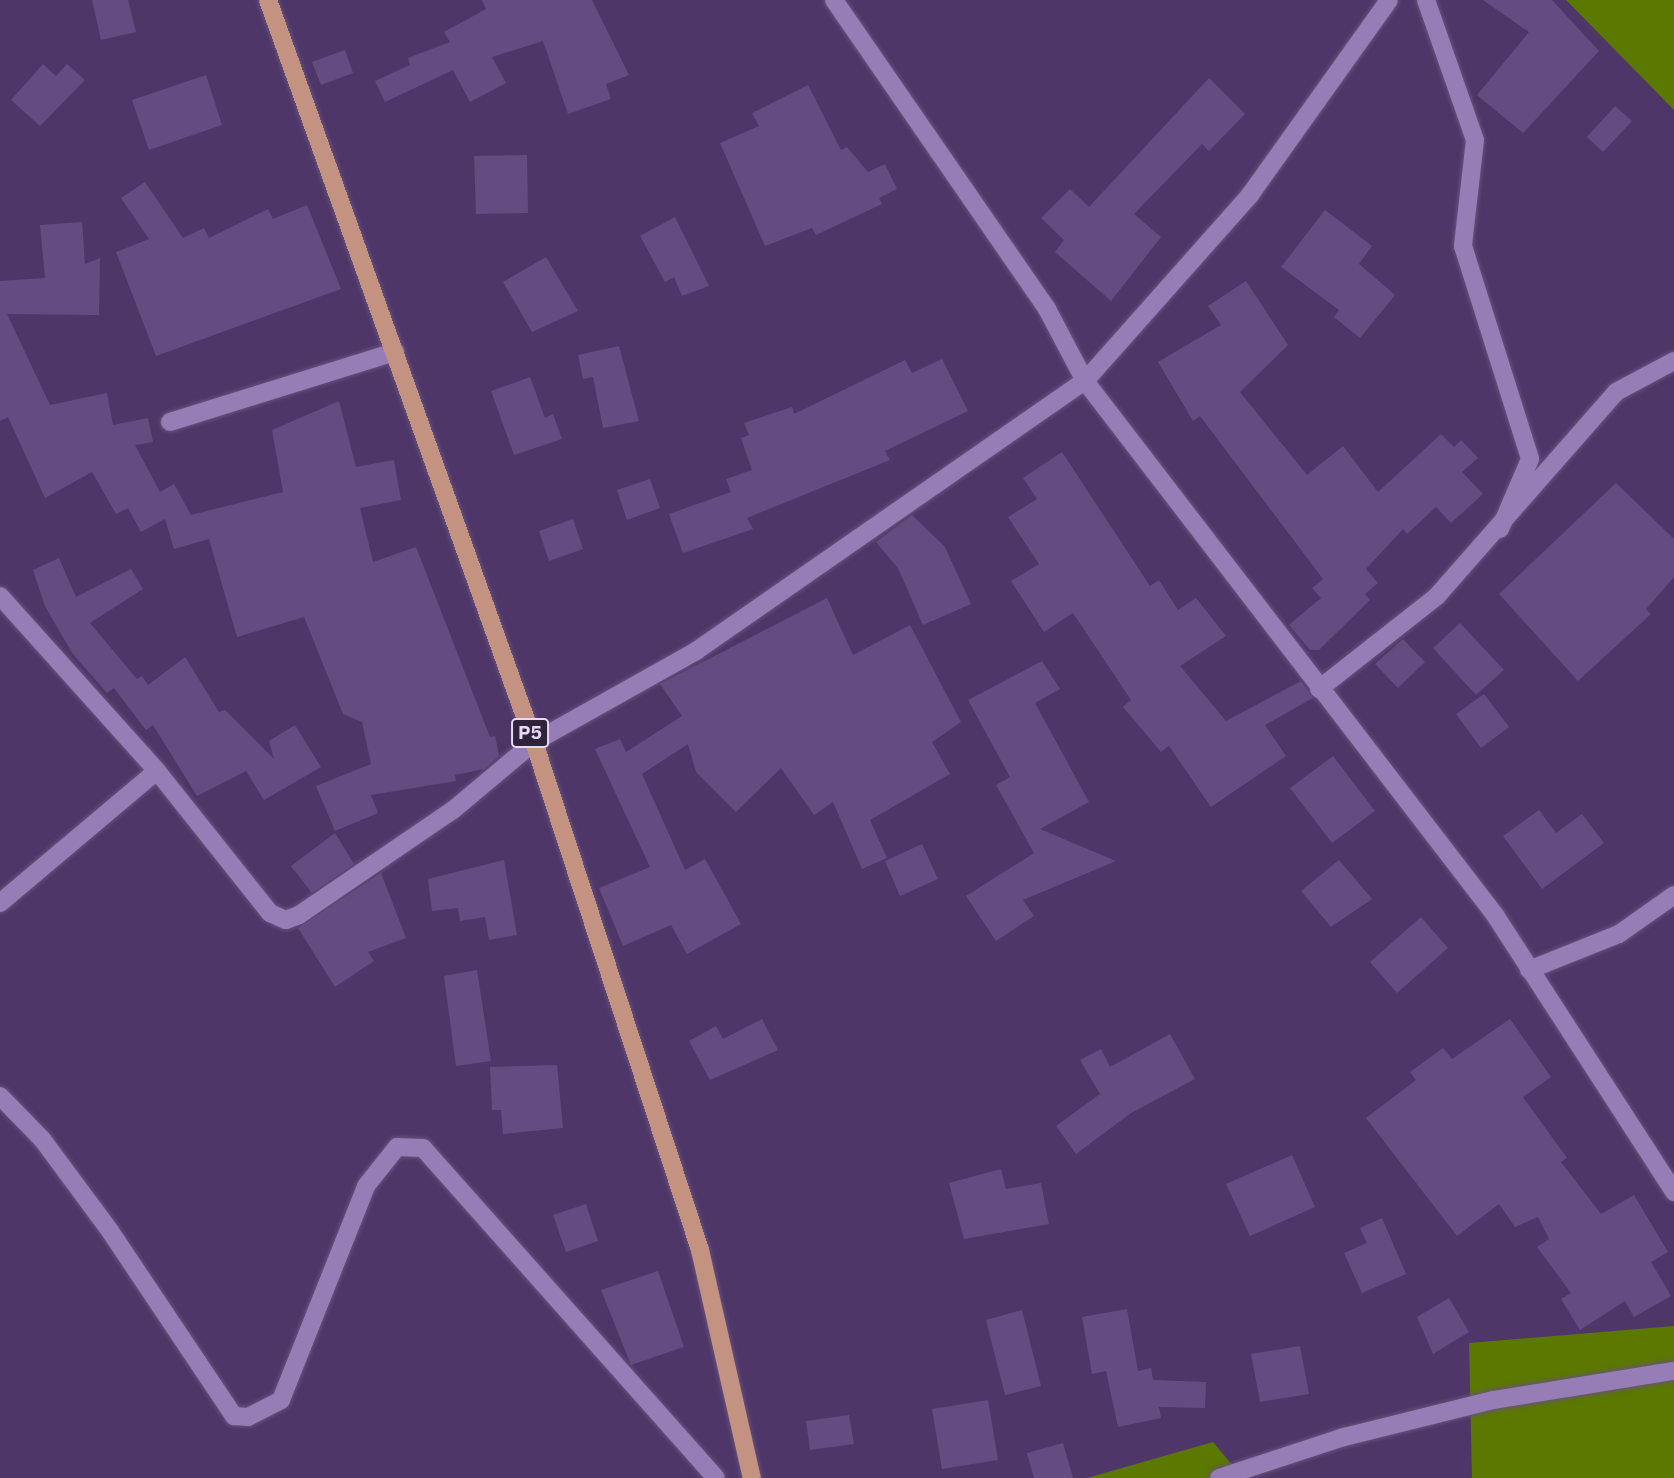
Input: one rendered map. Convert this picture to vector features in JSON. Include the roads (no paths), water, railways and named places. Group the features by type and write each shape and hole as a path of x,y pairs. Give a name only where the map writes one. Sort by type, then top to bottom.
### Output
{"main road":[{"name":"P5","path":"268,0 534,742 700,1250 752,1478"}],"street":[{"path":"834,0 1047,309 1085,381 1162,474 1319,690 1495,915 1674,1192"},
{"path":"0,596 157,771 270,913 286,920 453,810 534,742 696,651 1085,381 1250,195 1389,0"},
{"path":"1426,0 1475,140 1463,246 1530,458 1500,529"},
{"path":"170,422 395,352"},
{"path":"1319,690 1437,596 1500,529 1616,392 1674,361"},
{"path":"0,903 157,771"},
{"path":"1529,970 1619,934 1674,895"},
{"path":"0,1096 42,1139 102,1221 234,1416 248,1417 281,1400 366,1186 397,1147 423,1148 716,1478"},
{"path":"1219,1478 1344,1437 1482,1402 1674,1371"}]}
